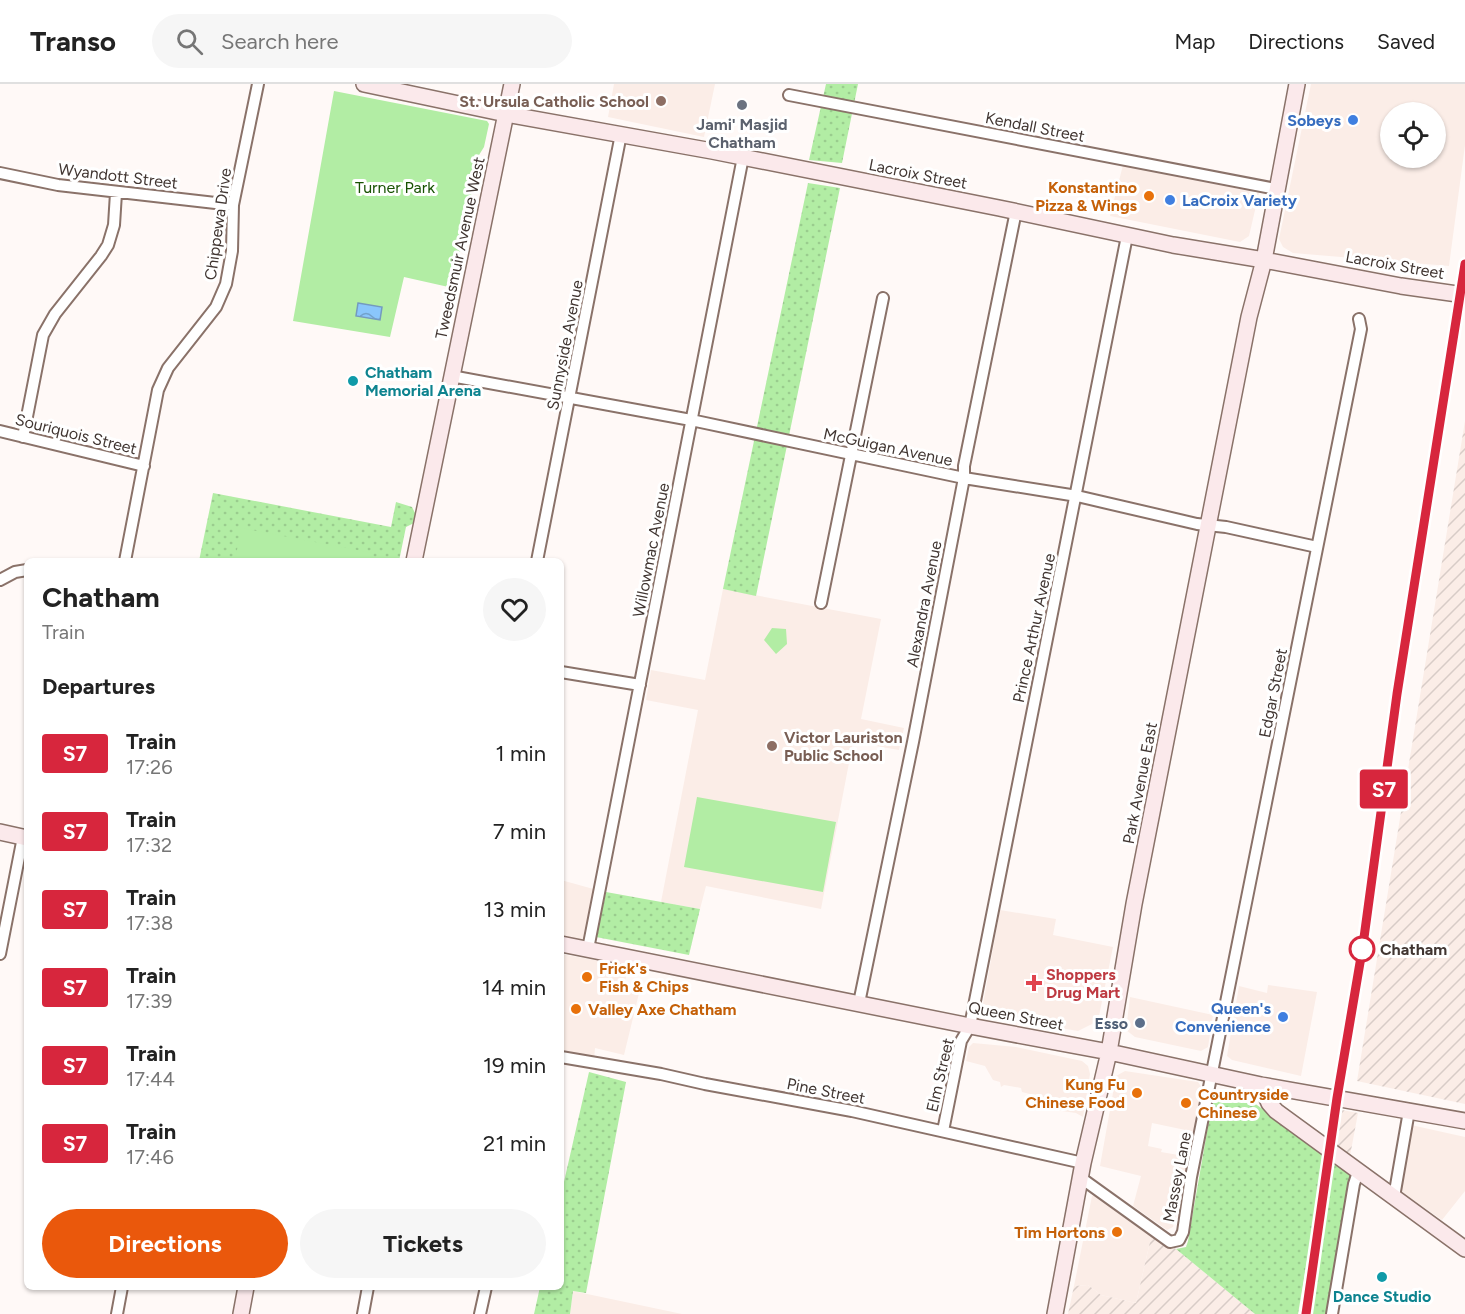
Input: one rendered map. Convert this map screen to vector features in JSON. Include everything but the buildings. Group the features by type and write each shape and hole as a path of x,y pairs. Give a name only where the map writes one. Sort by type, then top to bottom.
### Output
{"main road":[{"name":"Lacroix Street","path":"364,84 506,114 743,157 1016,211 1127,236 1401,286 1465,295"},
{"name":"Tweedsmuir Avenue West","path":"415,558 512,84"},
{"name":"Park Avenue East","path":"1055,1314 1082,1171 1109,1052 1134,904 1249,317 1264,260 1297,84"},
{"path":"0,832 24,837"},
{"name":"Queen Street","path":"564,945 1109,1052 1261,1085 1465,1121"},
{"path":"1261,1085 1276,1112 1465,1249"},
{"path":"241,1314 245,1290"}],"street":[{"name":"Chippewa Drive","path":"126,558 163,379 168,368 216,307 223,293 232,251 233,205 258,84"},
{"name":"Kendall Street","path":"789,95 1276,189"},
{"name":"Sunnyside Avenue","path":"538,558 621,134"},
{"name":"Willowmac Avenue","path":"588,949 743,157"},
{"name":"Wyandott Street","path":"0,173 58,186 233,205"},
{"path":"23,437 43,335 54,314 108,245 114,225 116,193"},
{"name":"Alexandra Avenue","path":"859,1003 913,742 964,478 964,466 1016,211"},
{"name":"Prince Arthur Avenue","path":"970,1026 1127,236"},
{"path":"820,603 883,298"},
{"name":"Edgar Street","path":"1213,1073 1360,329 1359,319"},
{"name":"McGuigan Avenue","path":"451,376 691,420 964,478 1077,496 1197,524 1317,547"},
{"name":"Souriquois Street","path":"0,431 144,466"},
{"path":"0,580 24,571"},
{"path":"564,672 640,685"},
{"path":"0,954 24,842"},
{"name":"Elm Street","path":"943,1131 962,1039 970,1026"},
{"name":"Pine Street","path":"564,1058 852,1111 943,1131 1082,1171"},
{"name":"Massey Lane","path":"1082,1171 1170,1242 1179,1240 1183,1232 1191,1178 1213,1073"},
{"path":"1394,1197 1409,1111"},
{"path":"1332,1314 1358,1172"},
{"path":"117,1314 121,1290"},
{"path":"363,1314 367,1290"},
{"path":"480,1314 485,1290"}],"shaded area":[{"name":"St. Ursula Catholic School","path":"614,84 715,84 704,137 608,117"},
{"path":"1311,84 1465,84 1465,145 1449,266 1293,253 1283,247 1279,239"},
{"path":"1123,165 1259,193 1249,236 1240,242 1110,216"},
{"path":"1465,421 1465,1104 1357,1081"},
{"name":"Victor Lauriston Public School","path":"723,589 881,619 861,719 904,728 899,750 853,742 821,909 706,886 700,909 661,902 698,710 646,700 651,670 705,680"},
{"path":"564,881 597,890 588,934 581,940 564,937"},
{"path":"1000,910 1056,919 1053,935 1113,947 1098,1021 1078,1031 990,1016 983,1004"},
{"path":"564,955 629,966 624,984 640,989 624,1055 595,1048 594,1061 564,1055"},
{"path":"1268,985 1317,992 1301,1076 1232,1060 1227,1056 1239,986 1267,993"},
{"path":"1130,997 1213,1015 1208,1047 1201,1051 1135,1037 1126,1030"},
{"path":"973,1043 1016,1047 1082,1061 1088,1066 1090,1074 1083,1117 1076,1113 1047,1111 1049,1099 1022,1092 1021,1088 1004,1085 1001,1087 1000,1082 993,1080 985,1066 966,1061 969,1047"},
{"path":"1125,1071 1198,1082 1204,1091 1195,1132 1152,1123 1148,1146 1162,1149 1161,1152 1190,1157 1173,1227 1167,1230 1133,1206 1141,1176 1100,1166 1116,1076"},
{"path":"1337,1109 1358,1113 1350,1156 1334,1143"},
{"path":"1411,1125 1465,1137 1465,1191 1442,1220 1403,1193 1400,1185"},
{"path":"1095,1195 1152,1233 1136,1303 1101,1295 1088,1285 1074,1286 1092,1196"},
{"path":"1152,1233 1176,1249 1255,1314 1068,1314 1074,1286 1088,1285 1101,1295 1136,1303"},
{"path":"573,1291 682,1314 570,1314"}],"green space":[{"path":"826,84 858,84 842,163 809,160"},
{"name":"Turner Park","path":"334,91 487,121 489,124 484,147 479,155 453,288 404,277 390,337 293,321"},
{"path":"808,183 840,188 756,596 723,589"},
{"path":"213,493 391,527 396,502 412,507 416,515 414,523 406,527 400,558 200,558"},
{"path":"241,528 373,553 372,558 236,558"},
{"path":"772,628 786,629 787,644 776,654 764,640"},
{"path":"697,797 836,822 823,892 684,867"},
{"path":"606,892 700,909 689,955 596,937"},
{"path":"589,1072 626,1082 586,1293 573,1291 570,1314 534,1314 539,1290 564,1290 564,1182"},
{"path":"1231,1090 1243,1095 1325,1154 1298,1314 1255,1314 1176,1249 1186,1247 1188,1241 1214,1092"},
{"path":"1331,1159 1354,1178 1334,1314 1308,1314"}],"water":[{"path":"358,303 382,307 380,320 356,316"}],"railway":[{"path":"1306,1314 1337,1098 1363,944 1397,694 1465,264"}],"train":[{"name":"S7","path":"1306,1314 1337,1098 1363,945 1397,694 1465,264"}],"place":[{"name":"St. Ursula Catholic School","path":"661,101"},
{"name":"Jami' Masjid Chatham","path":"742,105"},
{"name":"Sobeys","path":"1353,120"},
{"name":"Konstantino Pizza & Wings","path":"1149,196"},
{"name":"LaCroix Variety","path":"1170,200"},
{"name":"Chatham Memorial Arena","path":"353,381"},
{"name":"Victor Lauriston Public School","path":"772,746"},
{"name":"Chatham","path":"1362,949"},
{"name":"Frick's Fish & Chips","path":"587,977"},
{"name":"Shoppers Drug Mart","path":"1034,983"},
{"name":"Valley Axe Chatham","path":"576,1009"},
{"name":"Queen's Convenience","path":"1283,1017"},
{"name":"Esso","path":"1140,1023"},
{"name":"Kung Fu Chinese Food","path":"1137,1093"},
{"name":"Countryside Chinese","path":"1186,1103"},
{"name":"Tim Hortons","path":"1117,1232"},
{"name":"Dance Studio","path":"1382,1277"}]}
